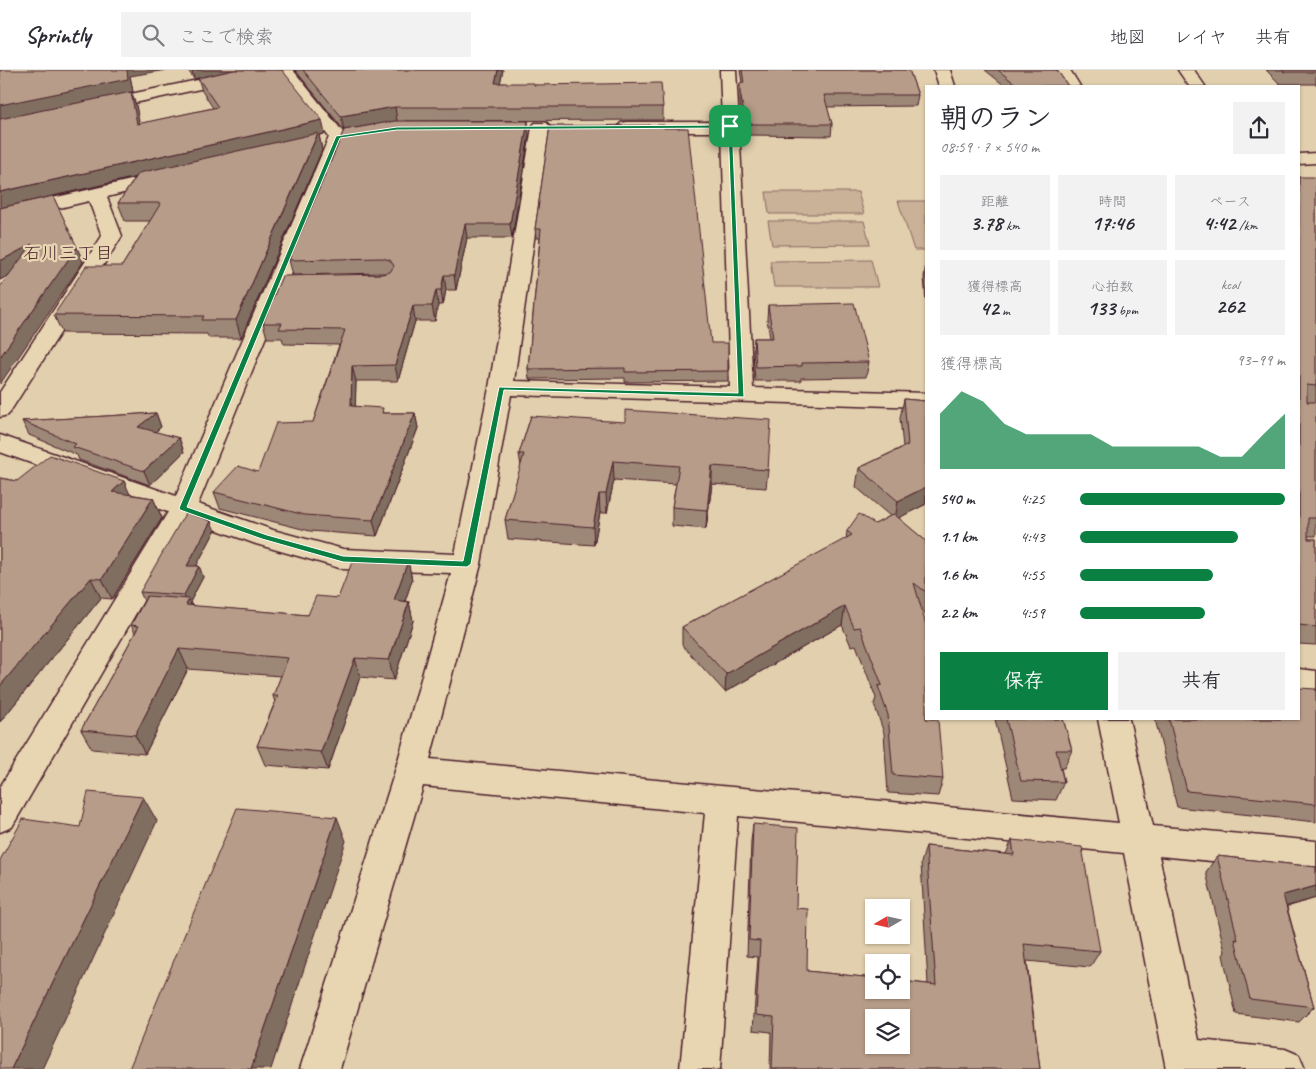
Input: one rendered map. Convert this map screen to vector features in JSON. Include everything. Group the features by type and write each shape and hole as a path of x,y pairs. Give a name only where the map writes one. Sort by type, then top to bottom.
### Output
{"street":[{"path":"0,817 183,508 287,282 337,137 285,70"},
{"path":"728,70 742,396"},
{"path":"942,70 947,85"},
{"path":"1062,70 1071,85"},
{"path":"1186,70 1196,85"},
{"path":"77,110 179,82 249,74"},
{"path":"611,127 730,126"},
{"path":"320,1069 411,771 467,564 501,388 541,127"},
{"path":"1300,159 1316,158"},
{"path":"0,216 183,173"},
{"path":"0,410 94,267 112,236 96,193"},
{"path":"501,388 925,400"},
{"path":"0,443 265,537 343,559 467,564"},
{"path":"1300,681 1316,683"},
{"path":"1114,720 1185,1064 1285,1069"},
{"path":"411,771 1316,856"},
{"path":"700,1069 723,801"}],"shaded area":[{"path":"766,192 858,192 864,214 769,214"},
{"path":"898,201 925,201 925,250 914,250"},
{"path":"768,221 864,221 870,244 772,245"},
{"path":"871,260 878,287 774,287 770,261"}],"building":[{"path":"0,70 127,70 128,79 0,105"},
{"path":"234,70 282,70 322,120 0,192 0,119 131,92 137,124 218,107 198,78"},
{"path":"303,70 498,70 495,83 534,83 534,85 661,83 663,107 395,107 341,116"},
{"path":"742,70 909,70 918,95 824,95 832,124 746,124 740,92 740,83 744,83"},
{"path":"998,70 1057,70 1067,85 1017,85"},
{"path":"1282,70 1316,70 1316,72 1284,72"},
{"path":"395,121 528,121 510,224 465,224 454,275 444,275 441,290 436,290 432,306 413,306 395,365 352,366 351,406 383,408 382,413 415,413 373,520 305,515 214,492 238,466 258,472 276,423 313,422 345,330 279,329 282,323 263,323 282,276 382,274 390,272 394,266 390,260 382,258 289,260 344,130"},
{"path":"664,125 664,128 688,128 711,343 728,343 728,371 625,372 625,368 528,369 541,229 535,229 550,126"},
{"path":"318,133 236,320 202,320 204,316 54,315 86,266 122,266 161,203 118,203 139,173"},
{"path":"1300,177 1313,177 1316,179 1316,386 1307,385 1307,402 1316,402 1316,518 1308,518 1308,539 1316,539 1316,627 1300,625"},
{"path":"53,196 77,247 0,357 0,287 32,244 0,261 0,208"},
{"path":"854,303 869,362 802,363 802,366 756,367 754,338 773,338 768,305"},
{"path":"904,399 925,401 925,488 898,501 859,468 908,445"},
{"path":"625,410 771,420 768,470 712,466 707,510 672,507 679,466 613,461 606,494 599,494 593,527 505,520 524,454 519,454 531,416 625,422"},
{"path":"156,413 138,427 179,438 144,471 73,447 76,444 22,421"},
{"path":"50,455 124,481 112,492 153,498 102,579 91,578 0,686 0,478 17,481"},
{"path":"186,512 211,521 187,566 199,566 184,595 140,592"},
{"path":"859,514 875,524 894,514 925,540 925,591 914,583 925,622 925,720 938,720 943,779 893,775 888,715 878,686 882,685 860,627 854,628 845,606 726,674 682,627 852,535 847,531"},
{"path":"354,557 408,561 394,600 409,602 389,660 355,658 321,752 257,746 278,696 273,696 288,658 179,649 135,735 81,730 139,626 131,625 147,596 189,599 186,605 308,615 316,596 338,598"},
{"path":"1300,688 1316,689 1316,804 1187,791 1169,720 1300,720"},
{"path":"1006,720 1063,720 1072,750 1056,750 1064,782 1021,781"},
{"path":"88,792 143,797 11,1069 0,1069 0,860 23,819 80,827"},
{"path":"237,808 337,817 251,1069 129,1069"},
{"path":"753,824 798,828 796,908 808,909 807,971 865,977 865,999 910,999 910,982 936,985 926,846 1014,855 1012,840 1082,847 1100,951 1024,944 1040,1069 772,1069 774,1017 756,1015 760,941 749,940"},
{"path":"1217,856 1316,867 1316,886 1283,895 1314,1007 1250,999 1235,939 1238,940"}],"district":[{"name":"石川三丁目","path":"68,253"}],"route":[{"path":"730,126 742,396 501,388 467,564 343,559 265,537 183,508 338,137 397,128 730,126"}]}
